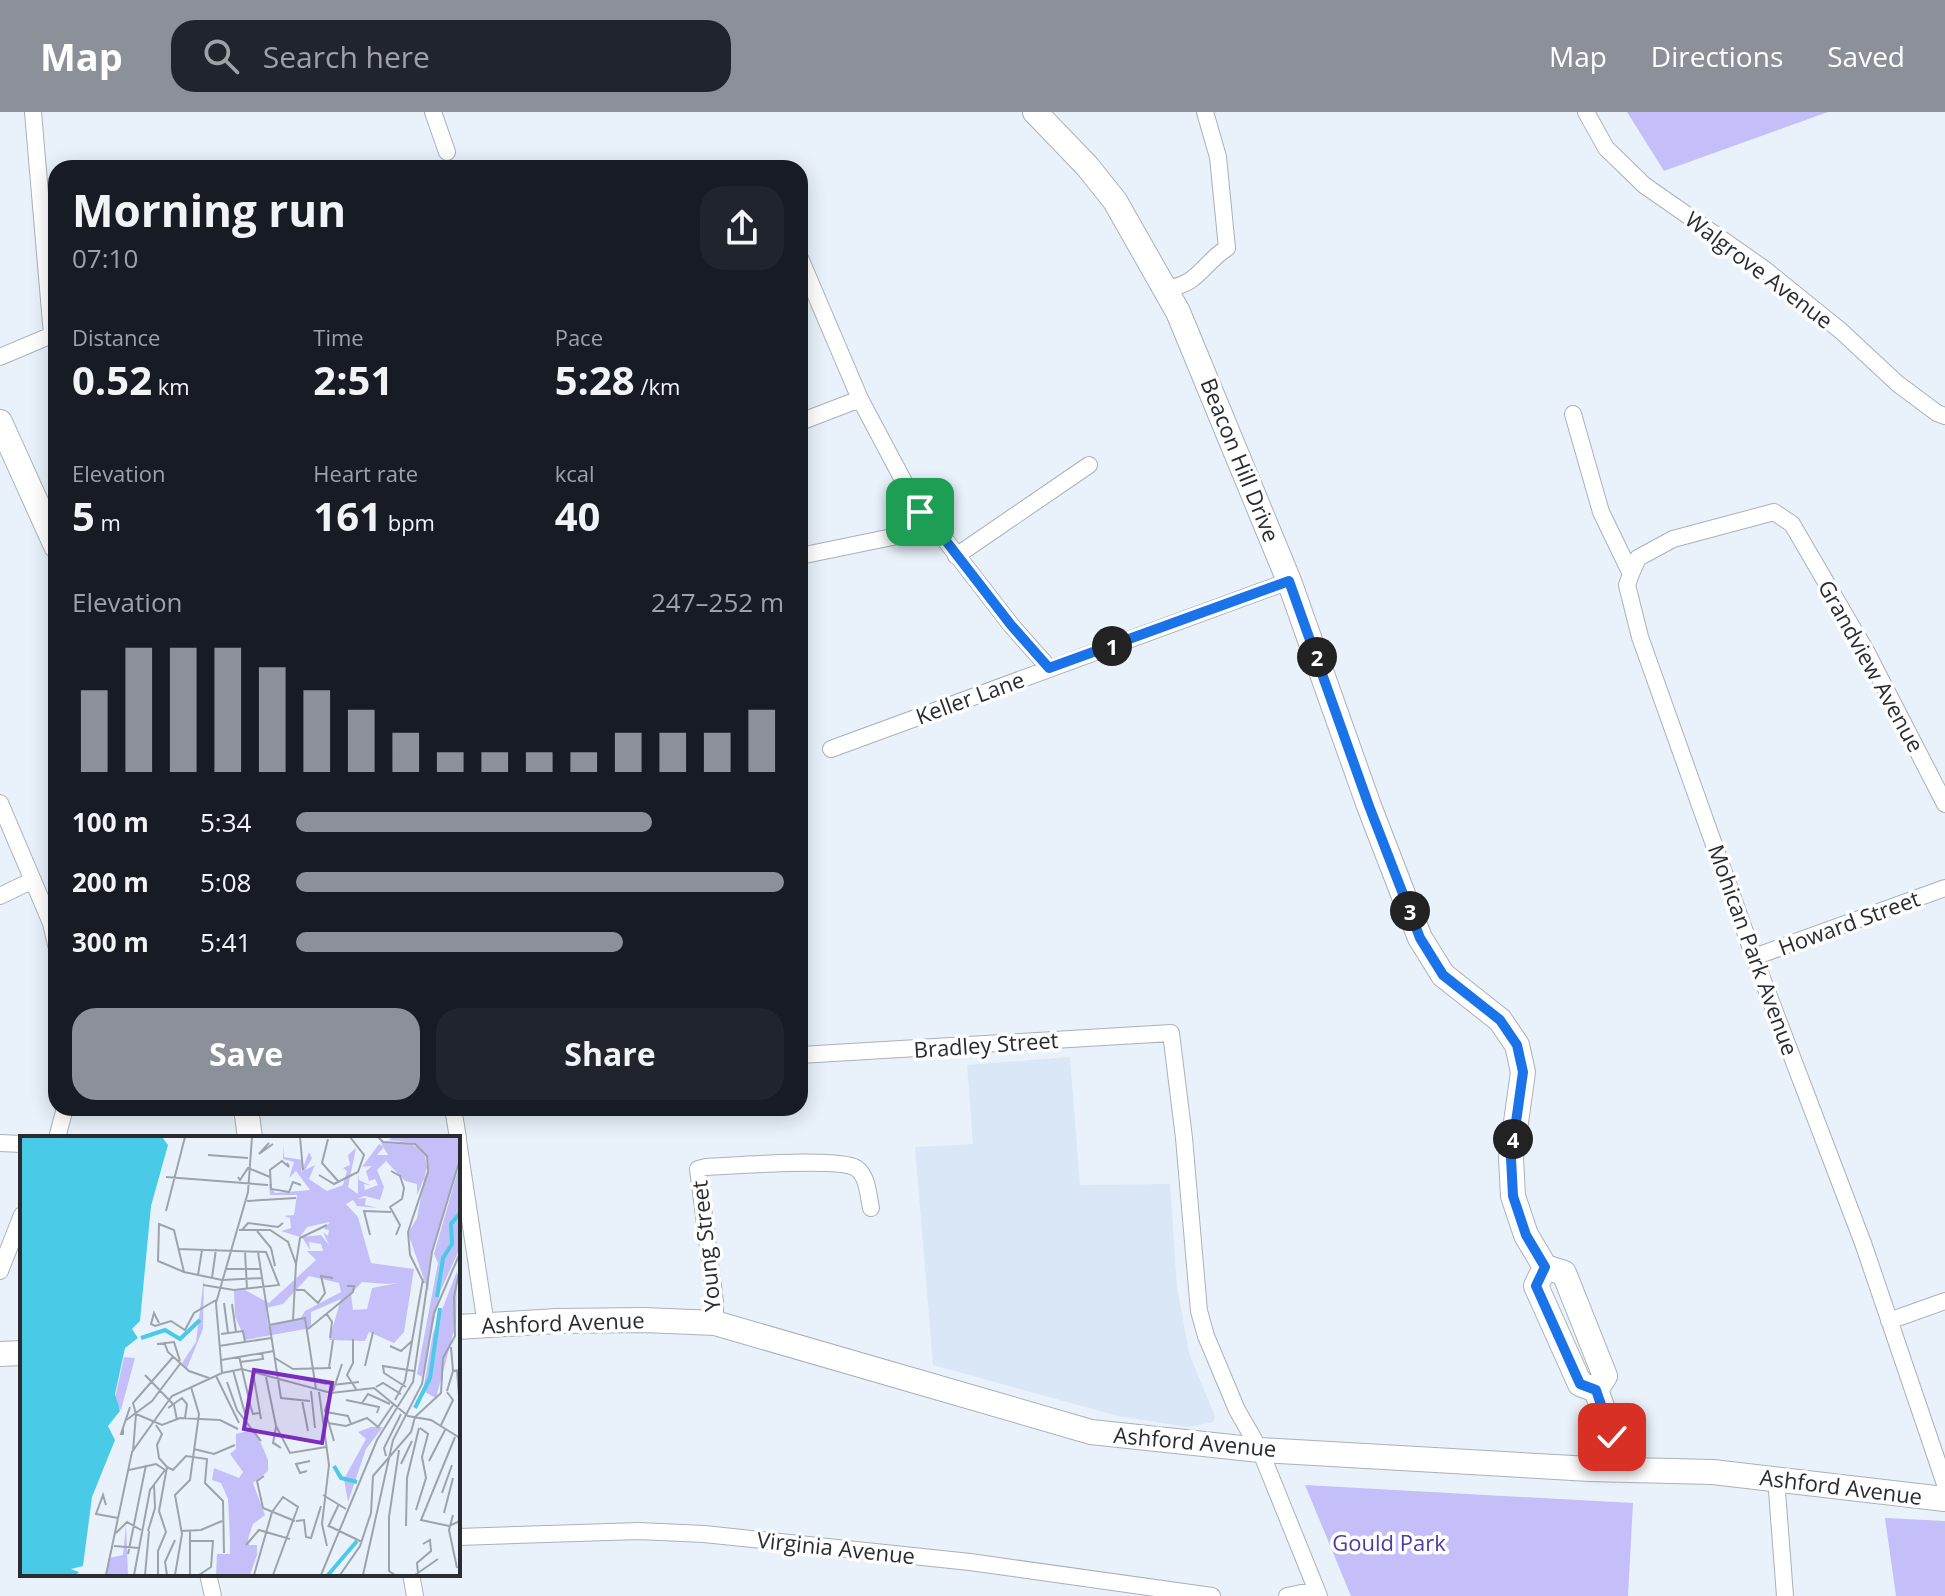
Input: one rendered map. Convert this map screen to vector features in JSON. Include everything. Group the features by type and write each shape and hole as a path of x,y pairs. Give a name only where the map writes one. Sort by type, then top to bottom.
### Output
{"street":[{"path":"33,112 48,288"},
{"path":"433,112 447,152"},
{"name":"Beacon Hill Drive","path":"1035,112 1087,166 1115,201 1178,312 1289,581 1369,806 1420,938 1443,975 1500,1020 1517,1045 1523,1072 1511,1158 1513,1196 1526,1235 1545,1267 1564,1273 1605,1376 1596,1390 1625,1470"},
{"path":"1165,288 1181,287 1204,270 1213,256 1227,248 1218,157 1205,112"},
{"name":"Walgrove Avenue","path":"1586,112 1606,148 1644,185 1763,268 1942,419"},
{"path":"808,277 860,399 920,512 1049,668"},
{"path":"0,357 48,337"},
{"path":"808,419 860,399"},
{"name":"Mohican Park Avenue","path":"1573,414 1601,512 1631,574 1627,585 1640,637 1754,957 1863,1243 1945,1484"},
{"path":"0,422 48,528"},
{"path":"956,556 1089,465"},
{"name":"Grandview Avenue","path":"1631,574 1638,558 1673,539 1774,512 1792,524 1866,651 1945,804"},
{"path":"808,554 936,528"},
{"name":"Keller Lane","path":"831,749 1289,581"},
{"path":"0,803 48,916"},
{"path":"0,896 33,880"},
{"name":"Howard Street","path":"1754,957 1945,888"},
{"name":"Bradley Street","path":"808,1055 1171,1033 1184,1138 1199,1311 1206,1336 1237,1410 1260,1450"},
{"path":"58,1136 63,1116"},
{"path":"247,1116 250,1136"},
{"path":"454,1116 457,1136"},
{"path":"0,1143 20,1144"},
{"path":"460,1153 486,1325"},
{"name":"Young Street","path":"715,1323 698,1169 832,1163 854,1167 864,1176 871,1208"},
{"path":"0,1271 20,1220"},
{"path":"1889,1321 1945,1301"},
{"name":"Ashford Avenue","path":"460,1327 631,1320 715,1323 1091,1432 1260,1450 1713,1472 1945,1499"},
{"path":"0,1354 20,1353"},
{"path":"1260,1450 1318,1593 1287,1596"},
{"path":"1776,1478 1785,1596"},
{"name":"Virginia Avenue","path":"460,1537 639,1531 704,1534 970,1562 1212,1596"},
{"path":"208,1576 213,1596"},
{"path":"411,1576 415,1596"}],"shaded area":[{"path":"1070,1057 1080,1185 1170,1184 1177,1286 1189,1353 1215,1416 1214,1422 1188,1427 1118,1416 933,1365 915,1147 973,1144 967,1065"}],"green space":[{"path":"1627,112 1828,112 1664,171"},
{"name":"Gould Park","path":"1305,1485 1633,1503 1628,1596 1351,1596"},
{"path":"1885,1518 1945,1521 1945,1596 1896,1596"}],"route":[{"path":"920,512 1049,668 1289,581 1369,806 1420,938 1443,975 1500,1020 1517,1045 1523,1072 1511,1158 1513,1196 1526,1235 1545,1267 1536,1286 1580,1384 1596,1390 1612,1437"}]}
